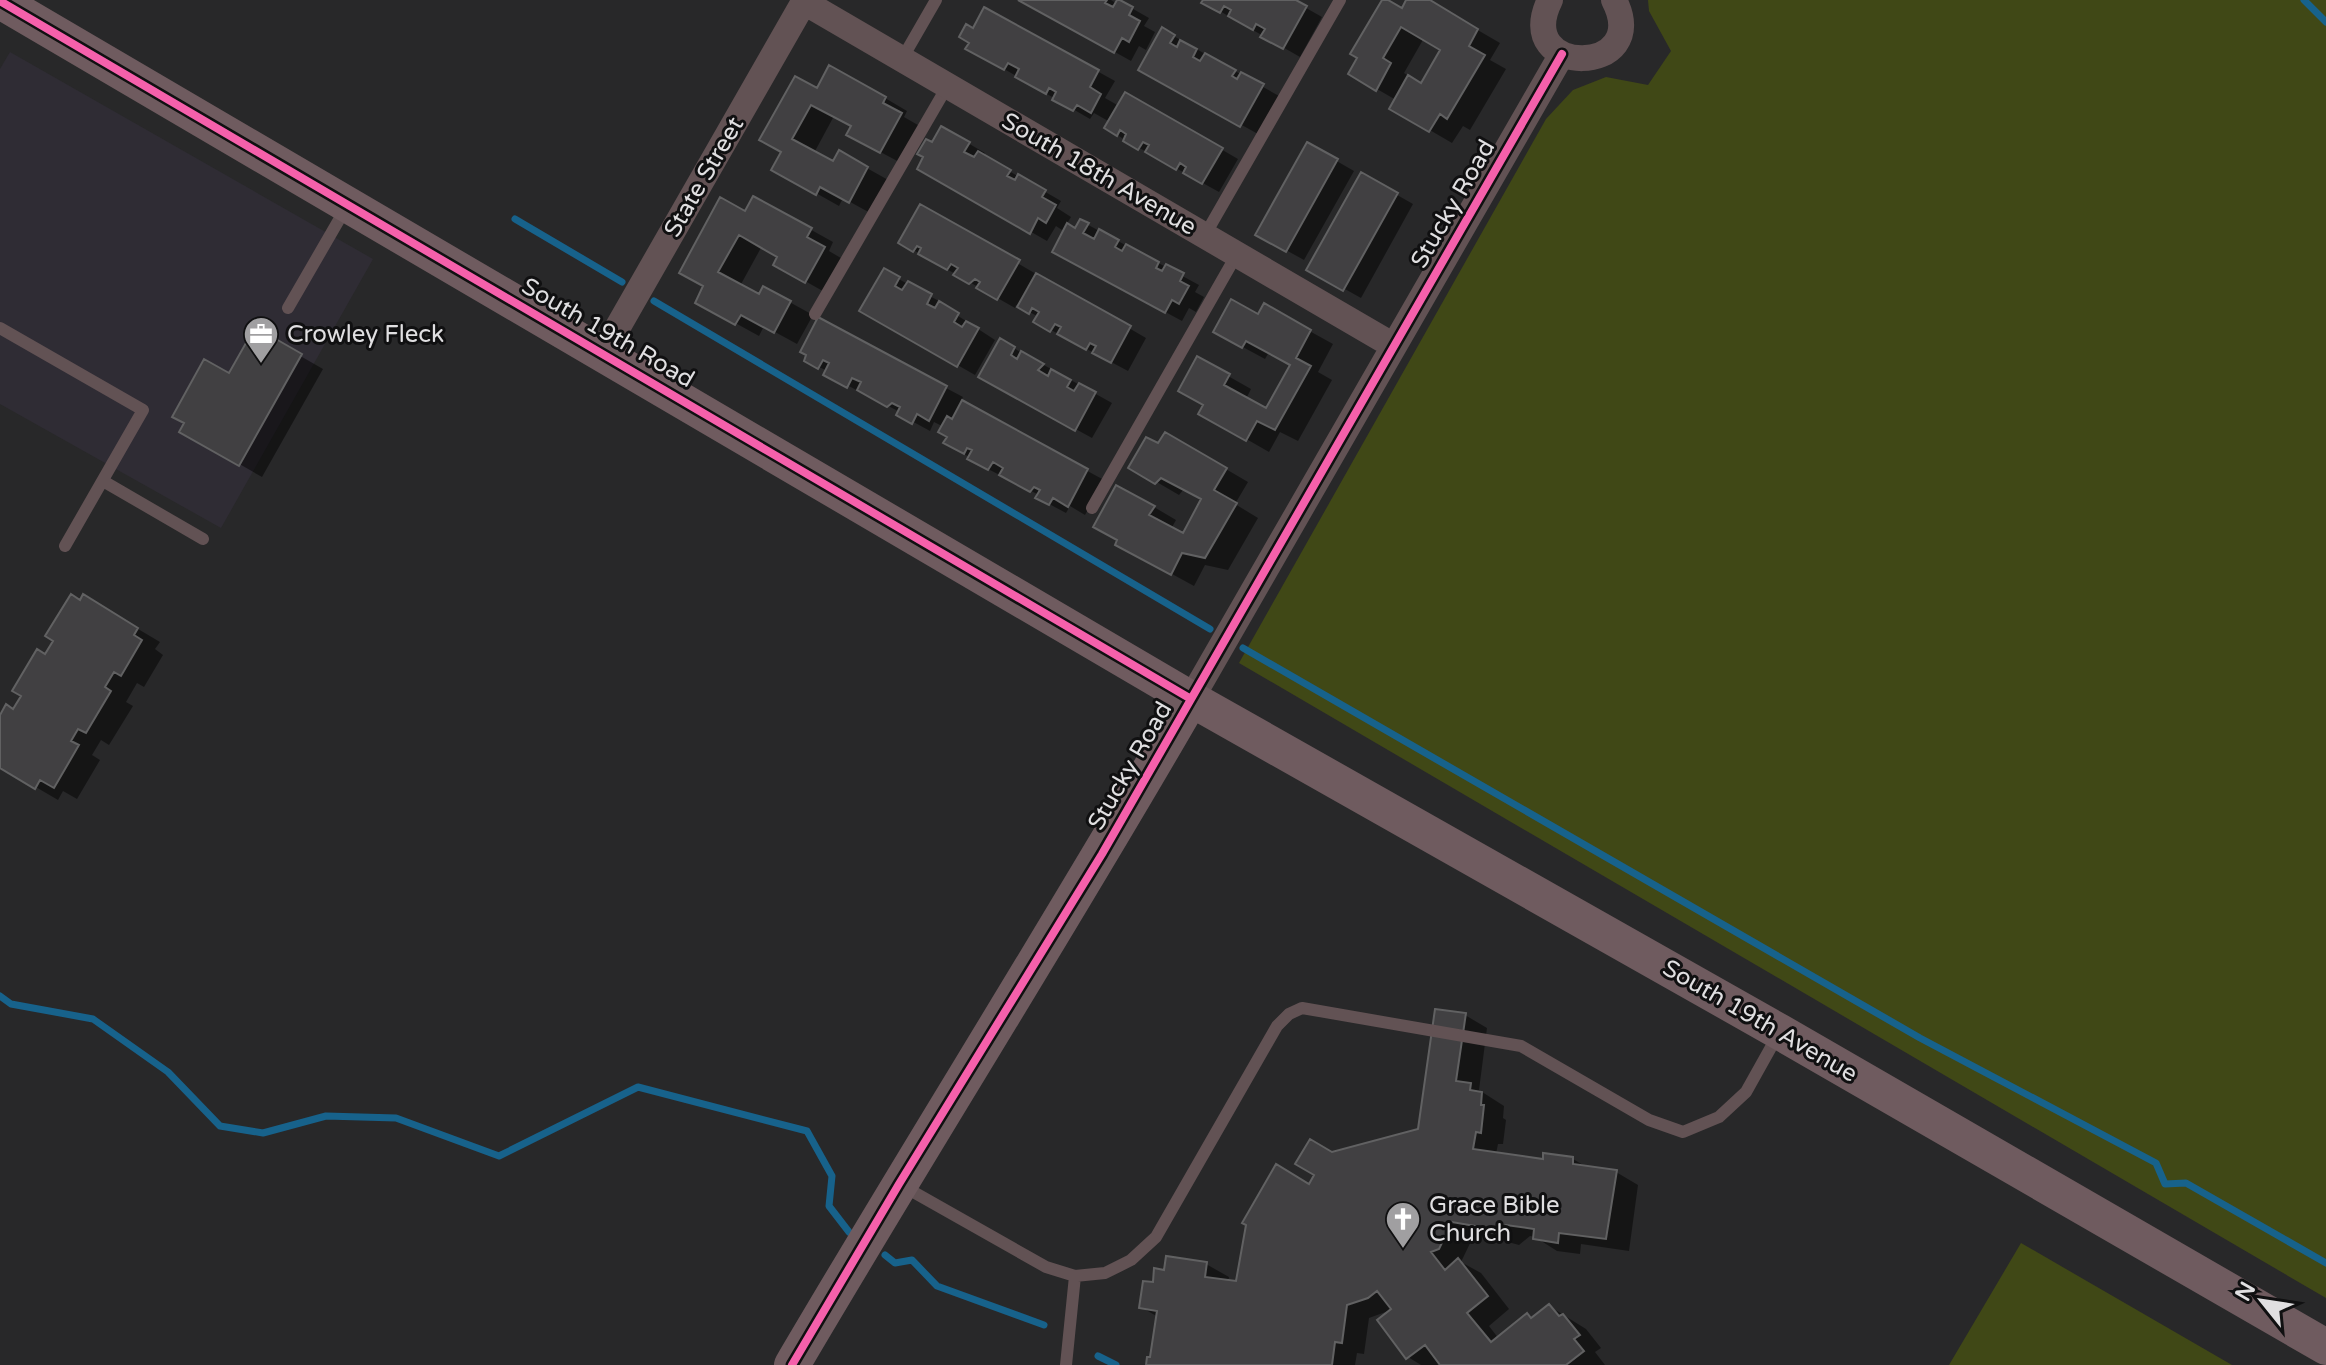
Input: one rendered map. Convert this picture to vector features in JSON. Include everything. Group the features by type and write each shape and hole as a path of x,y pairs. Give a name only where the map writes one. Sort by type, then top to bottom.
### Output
{"main road":[{"name":"South 19th Road","path":"2,3 1191,699"},
{"name":"South 19th Avenue","path":"1191,699 1780,1032 2326,1347"},
{"name":"Stucky Road","path":"792,1365 1102,854 1191,699"}],"street":[{"path":"1548,0 1545,33 1552,45 1562,54 1587,60 1600,56 1618,36 1621,23 1614,0"},
{"name":"South 18th Avenue","path":"804,1 1394,346"},
{"name":"State Street","path":"603,353 804,1"},
{"name":"Stucky Road","path":"1191,699 1562,54"}],"lane":[{"path":"902,59 936,0"},
{"path":"1205,235 1340,0"},
{"path":"815,314 948,85"},
{"path":"288,308 348,204"},
{"path":"1092,508 1237,254"},
{"path":"0,328 143,410 65,546"},
{"path":"103,481 203,539"},
{"path":"899,1184 1046,1267 1075,1276 1105,1273 1131,1260 1156,1237 1277,1026 1289,1014 1302,1008 1521,1046 1649,1120 1683,1132 1719,1117 1746,1092 1780,1032"},
{"path":"1066,1365 1075,1276"}],"shaded area":[{"path":"10,52 373,259 221,528 0,404 0,69"}],"green space":[{"path":"1648,0 2326,0 2326,1298 1239,663 1546,119 1573,90 1606,77 1648,85 1671,51 1649,11"},
{"path":"2021,1243 2232,1365 1949,1365"}],"building":[{"path":"1018,0 1107,0 1105,3 1113,7 1120,0 1133,7 1129,15 1140,21 1129,42 1122,38 1114,53"},
{"path":"1203,0 1296,0 1307,6 1283,49 1260,37 1265,29 1256,24 1253,30 1228,16 1231,10 1224,6 1220,13 1201,3"},
{"path":"1382,0 1402,8 1406,0 1430,0 1478,29 1469,46 1485,55 1447,119 1440,114 1429,132 1389,109 1408,75 1421,83 1440,50 1401,27 1383,58 1391,63 1376,91 1348,74 1357,58 1350,54"},
{"path":"984,7 1099,70 1090,87 1101,94 1091,113 1077,105 1073,111 1052,100 1056,92 1049,88 1046,94 1015,77 1019,69 1008,63 1004,70 965,49 969,43 959,37 966,24 973,28"},
{"path":"1162,27 1175,35 1170,43 1177,47 1180,40 1197,49 1193,57 1200,61 1205,53 1236,70 1232,76 1237,79 1241,72 1264,84 1240,127 1138,70"},
{"path":"829,65 886,97 883,103 902,113 880,153 846,135 851,126 811,105 792,139 833,161 839,150 868,167 849,203 820,187 816,195 771,170 781,152 759,140 795,76 817,88"},
{"path":"1125,92 1223,148 1202,184 1183,173 1186,167 1180,163 1176,170 1145,152 1149,145 1143,142 1138,150 1123,141 1126,134 1120,130 1117,136 1104,128"},
{"path":"941,126 970,142 964,152 974,157 978,151 1011,170 1007,176 1015,180 1018,174 1046,190 1042,197 1056,205 1046,223 1038,218 1030,234 917,169 923,157 917,154 926,139 932,142"},
{"path":"1307,142 1338,159 1286,252 1255,235"},
{"path":"1361,172 1398,193 1343,291 1306,270"},
{"path":"753,196 812,228 807,237 825,247 805,283 773,265 777,257 739,235 718,272 759,294 763,286 791,301 774,333 741,315 735,325 695,303 703,286 679,273 720,197 745,211"},
{"path":"920,204 1020,260 997,300 976,288 980,282 975,279 969,284 953,275 958,268 951,264 947,270 918,254 921,248 917,246 913,252 898,243"},
{"path":"1080,219 1089,223 1083,233 1094,239 1099,229 1119,240 1115,247 1122,251 1126,244 1159,262 1156,268 1162,271 1166,264 1184,273 1180,281 1189,286 1179,304 1172,300 1165,313 1052,252 1067,223 1075,228"},
{"path":"884,268 900,277 895,286 902,290 908,281 932,294 927,304 935,308 939,301 959,313 954,322 962,327 966,321 979,328 957,367 859,311"},
{"path":"1036,273 1131,326 1111,363 1092,353 1096,346 1090,343 1086,350 1057,334 1061,327 1055,324 1050,332 1033,322 1039,312 1032,308 1029,314 1017,307"},
{"path":"1231,299 1258,314 1264,303 1311,330 1296,358 1311,366 1275,430 1257,421 1246,441 1198,414 1203,405 1178,391 1197,356 1230,374 1224,385 1266,408 1290,365 1246,341 1242,348 1213,332"},
{"path":"818,317 947,386 929,421 917,414 912,424 896,415 900,407 892,403 887,407 857,390 861,382 852,378 847,388 823,375 829,363 823,360 818,369 804,361 806,355 800,352"},
{"path":"255,327 302,354 239,466 179,432 184,423 172,417 204,359 229,373"},
{"path":"1000,338 1015,347 1011,355 1017,359 1021,351 1044,364 1038,370 1048,376 1051,369 1071,380 1067,387 1074,391 1079,383 1096,392 1075,431 978,377"},
{"path":"962,400 1088,469 1068,507 1053,498 1049,505 1035,498 1040,490 1034,487 1030,492 999,475 1003,468 993,462 988,470 967,459 972,450 967,448 964,454 943,443 947,437 938,432 947,416 952,419"},
{"path":"1165,432 1227,468 1214,490 1237,503 1205,558 1182,553 1171,575 1115,545 1117,540 1093,527 1116,485 1155,506 1149,515 1183,533 1201,499 1161,478 1155,484 1128,468 1146,437 1158,443"},
{"path":"71,594 80,600 83,594 138,628 134,635 142,640 121,676 114,672 105,687 111,691 86,733 78,729 71,741 79,745 54,788 40,780 35,789 0,768 0,715 6,704 13,709 21,696 12,691 37,649 45,654 53,641 45,636"},
{"path":"1435,1009 1466,1013 1456,1081 1471,1083 1470,1090 1482,1092 1481,1133 1476,1132 1473,1149 1543,1159 1543,1153 1573,1157 1573,1164 1617,1170 1606,1239 1559,1233 1558,1243 1533,1239 1534,1229 1506,1225 1495,1233 1452,1222 1439,1249 1431,1252 1445,1270 1458,1258 1488,1296 1467,1313 1491,1342 1527,1313 1531,1318 1549,1304 1559,1316 1563,1314 1580,1335 1574,1339 1584,1351 1566,1365 1440,1365 1425,1345 1406,1359 1377,1320 1391,1309 1377,1291 1368,1298 1347,1305 1342,1343 1335,1342 1332,1365 1146,1365 1157,1311 1139,1308 1143,1281 1153,1282 1154,1268 1164,1270 1166,1256 1207,1262 1205,1277 1236,1281 1246,1225 1242,1223 1276,1164 1309,1184 1314,1175 1295,1164 1310,1139 1332,1152 1418,1129"}],"waterway":[{"path":"2304,0 2326,22"},
{"path":"515,219 622,282"},
{"path":"654,301 1210,629"},
{"path":"1243,648 1920,1038 2156,1163 2165,1184 2186,1183 2326,1263"},
{"path":"0,996 11,1004 93,1019 168,1072 220,1126 263,1133 326,1116 396,1118 499,1156 638,1087 807,1131 832,1176 829,1206 849,1232"},
{"path":"885,1255 895,1263 912,1260 937,1286 1044,1325"},
{"path":"1098,1356 1116,1365"}],"cycle path":[{"path":"0,1 1191,699"},
{"path":"792,1365 1102,854 1562,54"}],"place":[{"name":"Crowley Fleck","path":"261,365"},
{"name":"Grace Bible Church","path":"1403,1250"}]}
